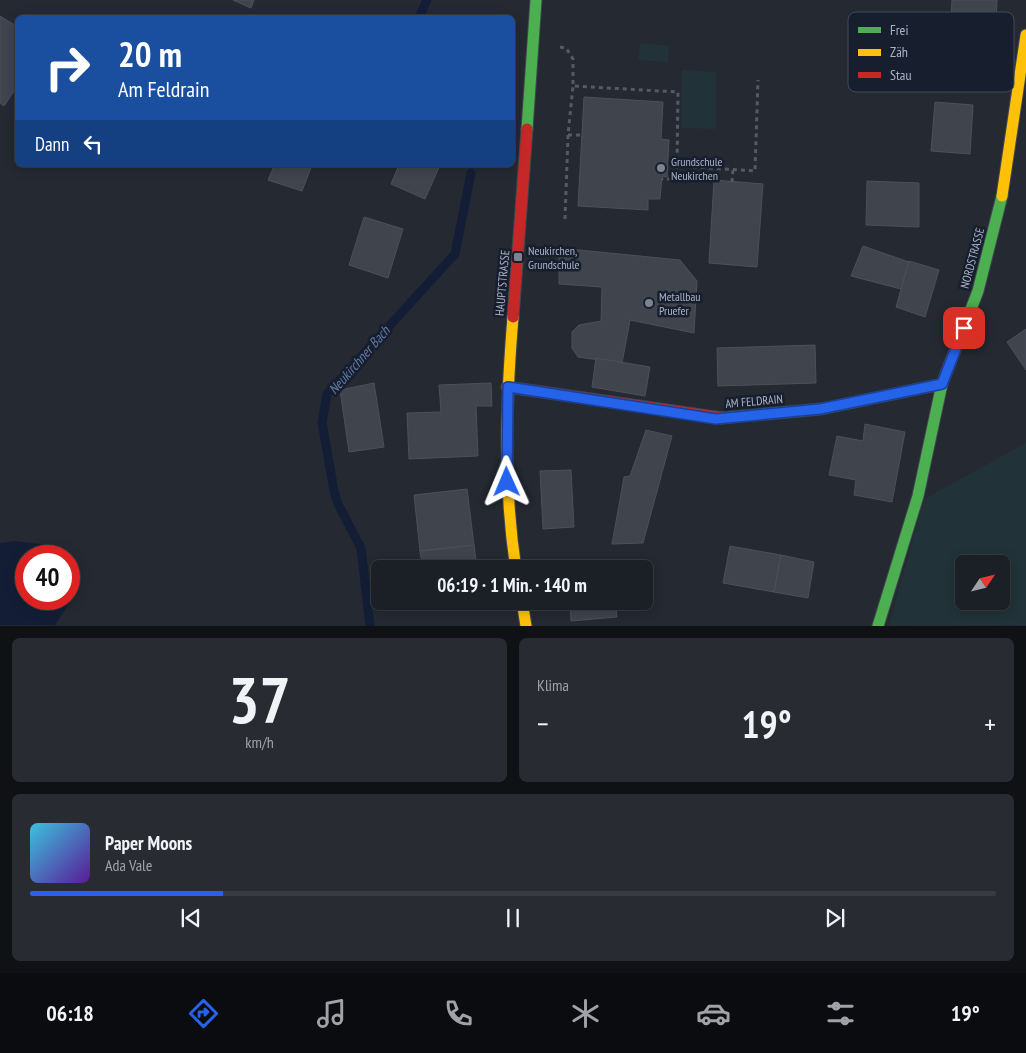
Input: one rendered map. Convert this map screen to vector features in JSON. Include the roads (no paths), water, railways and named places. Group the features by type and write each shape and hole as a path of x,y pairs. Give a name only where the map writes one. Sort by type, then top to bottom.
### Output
{"street":[{"name":"HAUPTSTRASSE","path":"514,560 509,533 506,465 508,387 536,0"},
{"name":"NORDSTRASSE","path":"878,626 918,496 942,384 978,291 1004,186 1026,35"},
{"name":"AM FELDRAIN","path":"508,387 716,419 820,409 942,384"},
{"path":"523,610 526,626"}],"water":[{"path":"14,541 44,545 15,545 15,610 65,610 55,625 0,625 0,543"}],"waterway":[{"name":"Neukirchner Bach","path":"420,15 427,0"},
{"name":"Neukirchner Bach","path":"370,626 361,548 338,504 334,491 322,422 327,394 455,254 471,173"}],"place":[{"name":"Grundschule Neukirchen","path":"661,168"},
{"name":"Neukirchen, Grundschule","path":"518,257"},
{"name":"Metallbau Pruefer","path":"649,303"}]}
